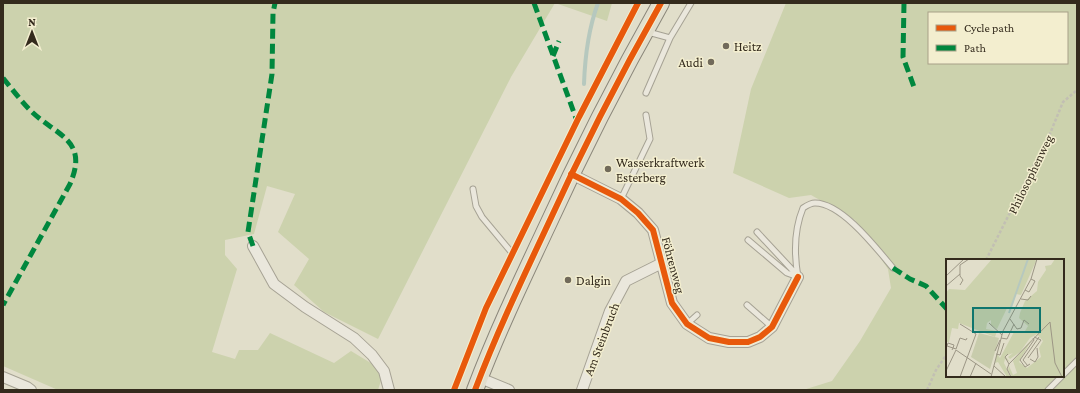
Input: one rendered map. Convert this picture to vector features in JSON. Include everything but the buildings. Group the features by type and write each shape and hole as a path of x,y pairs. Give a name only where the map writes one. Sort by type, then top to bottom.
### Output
{"main road":[{"path":"478,384 511,302 571,174 661,3"}],"street":[{"name":"Föhrenweg","path":"571,174 621,199 638,213 653,230 672,303 687,324 709,338 730,342 748,342 760,337 772,327 798,277"},
{"path":"253,246 274,284 305,307 354,338 372,355 384,371 389,390"},
{"name":"Am Steinbruch","path":"582,390 610,311 626,281 662,263"},
{"path":"3,377 27,387 30,390"},
{"path":"478,384 509,390"}],"lane":[{"path":"646,93 670,38 691,3"},
{"path":"645,31 670,38"},
{"path":"621,199 650,139 646,115"},
{"path":"473,189 476,206 482,217 512,253"},
{"path":"798,277 794,258 795,238 799,217 803,208 814,203 829,208 847,218 858,227 893,268"},
{"path":"757,232 798,277"},
{"path":"748,240 787,273 798,277"},
{"path":"747,305 772,327"},
{"path":"687,324 697,315"},
{"path":"1064,374 1077,361"},
{"path":"1048,390 1061,377"}],"path":[{"path":"454,390 486,308 512,253 592,90 638,3"},
{"path":"927,390 936,370 946,355"}],"green space":[{"path":"3,3 555,3 511,77 378,339 324,312 294,285 309,259 278,232 295,194 267,186 254,234 225,240 225,255 237,269 212,352 235,359 239,350 258,350 270,333 334,363 351,351 384,371 378,390 58,390 3,366"},
{"path":"555,3 612,3 607,21"},
{"path":"786,3 1077,3 1077,390 803,390 832,381 860,341 891,288 888,269 855,220 811,195 789,198 733,173 751,89"}],"waterway":[{"path":"584,84 588,43 598,3"}],"marked path":[{"path":"253,246 248,232 272,74 273,13 275,3"},
{"path":"534,3 577,121"},
{"path":"904,3 903,57 914,87"},
{"path":"553,56 559,41"},
{"path":"3,78 31,111 67,140 73,148 76,158 75,169 70,184 3,305"},
{"path":"893,268 910,279 926,286 946,308"}],"cycle path":[{"path":"454,390 486,308 579,117 638,3"},
{"path":"475,390 508,312 571,176 614,89 661,3"},
{"path":"571,174 621,199 638,213 653,230 672,303 687,324 709,338 729,342 748,342 760,337 772,327 798,277"}],"place":[{"name":"Heitz","path":"726,46"},
{"name":"Audi","path":"711,62"},
{"name":"Wasserkraftwerk Esterberg","path":"608,169"},
{"name":"Dalgin","path":"568,280"}]}
